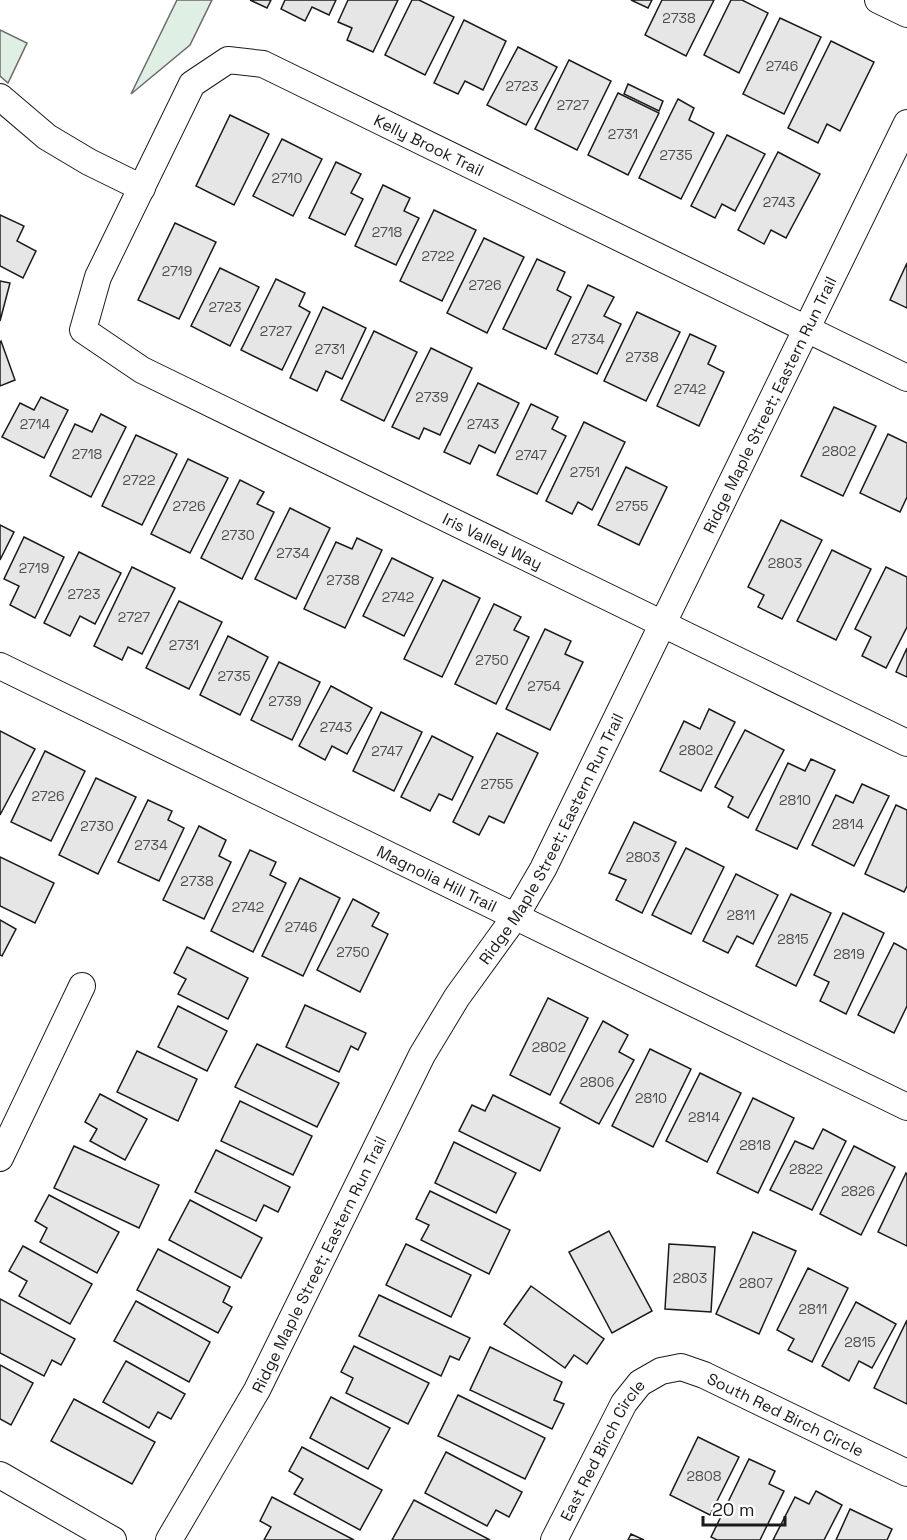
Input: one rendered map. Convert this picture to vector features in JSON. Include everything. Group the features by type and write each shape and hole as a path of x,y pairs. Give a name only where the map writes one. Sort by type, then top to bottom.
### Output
{"street":[{"path":"878,0 907,14"},
{"name":"Kelly Brook Trail","path":"83,330 98,277 192,84 228,60 263,64 907,378"},
{"path":"0,97 47,137 89,162 142,188"},
{"name":"Ridge Maple Street; Eastern Run Trail","path":"169,1540 256,1390 422,1055 457,997 515,916 543,869 907,123"},
{"name":"Iris Valley Way","path":"83,330 142,370 907,743"},
{"name":"Magnolia Hill Trail","path":"0,666 907,1107"},
{"path":"0,1158 82,986"},
{"name":"South Red Birch Circle","path":"661,1371 681,1367 704,1375 907,1473"},
{"name":"East Red Birch Circle","path":"554,1540 624,1403 640,1383 661,1371"},
{"path":"0,1475 113,1540"}],"green space":[{"path":"177,0 212,0 190,45 131,94"},
{"path":"0,30 27,43 8,83 0,76"}],"building":[{"path":"250,0 271,0 267,8"},
{"path":"285,0 336,0 329,15 312,7 305,21 281,9"},
{"path":"348,0 398,0 373,52 347,40 352,28 338,22"},
{"path":"412,0 419,0 454,17 425,75 385,55"},
{"path":"631,0 652,0 648,8"},
{"path":"662,0 714,0 686,56 645,35"},
{"path":"731,0 742,0 768,13 739,73 704,55"},
{"path":"780,18 821,37 784,114 743,94"},
{"path":"464,20 506,41 483,90 465,81 458,94 434,83"},
{"path":"831,41 874,62 840,131 827,124 818,143 788,128"},
{"path":"518,47 557,67 526,125 487,105"},
{"path":"569,60 611,81 577,150 535,129"},
{"path":"628,84 663,101 659,111 624,94"},
{"path":"618,93 659,113 628,175 588,155"},
{"path":"678,99 694,108 689,120 714,133 681,199 639,178"},
{"path":"230,115 269,134 234,205 196,186"},
{"path":"727,135 765,154 735,211 722,204 715,218 691,206"},
{"path":"282,139 322,159 293,216 253,196"},
{"path":"778,152 820,174 786,238 771,230 764,244 738,230"},
{"path":"336,162 361,174 351,193 363,199 345,235 309,218"},
{"path":"383,185 410,198 404,211 419,218 396,265 355,246"},
{"path":"434,210 476,230 442,301 400,281"},
{"path":"0,215 24,226 17,241 36,251 23,278 0,266"},
{"path":"175,223 216,242 179,319 138,300"},
{"path":"484,238 524,257 487,333 447,313"},
{"path":"537,259 565,272 557,290 571,297 546,349 503,329"},
{"path":"907,263 907,308 890,300"},
{"path":"220,268 259,287 230,346 191,326"},
{"path":"276,279 305,293 299,306 310,312 282,370 241,350"},
{"path":"0,281 10,283 0,321"},
{"path":"588,285 614,297 604,316 621,324 597,374 555,354"},
{"path":"323,307 366,328 342,379 326,371 317,391 290,378"},
{"path":"637,312 680,332 646,401 604,381"},
{"path":"374,331 417,352 384,421 341,400"},
{"path":"690,334 716,346 708,364 724,372 699,426 657,406"},
{"path":"0,342 15,380 0,386"},
{"path":"431,348 472,368 440,435 424,428 419,439 392,427"},
{"path":"478,383 519,403 495,453 479,445 470,464 444,452"},
{"path":"41,397 68,410 44,458 2,437 20,403 34,410"},
{"path":"531,404 558,417 552,429 566,436 537,494 497,475"},
{"path":"834,407 876,426 843,496 801,476"},
{"path":"101,414 126,427 91,497 50,476 75,424 92,432"},
{"path":"584,422 625,442 592,510 578,502 572,514 546,501"},
{"path":"888,434 907,443 907,497 900,512 860,493"},
{"path":"136,435 177,454 142,525 102,506"},
{"path":"188,459 228,478 190,553 151,534"},
{"path":"626,467 667,487 639,545 598,525"},
{"path":"240,480 264,492 257,504 274,512 242,579 201,558"},
{"path":"290,508 330,528 296,599 255,579"},
{"path":"781,520 822,540 782,619 758,607 764,595 748,587"},
{"path":"0,525 14,532 0,560"},
{"path":"24,537 64,557 35,618 10,605 19,586 4,579"},
{"path":"357,538 382,550 345,628 304,609 336,542 352,549"},
{"path":"832,550 871,569 836,640 797,621"},
{"path":"79,552 121,573 95,624 80,616 70,636 44,623"},
{"path":"392,558 433,578 404,636 363,616"},
{"path":"132,567 175,588 142,654 128,647 122,660 94,646"},
{"path":"886,567 907,577 907,627 886,668 862,656 871,637 855,629"},
{"path":"443,580 480,598 442,677 404,659"},
{"path":"179,601 222,622 189,689 146,668"},
{"path":"494,604 521,617 514,630 529,637 496,704 455,684"},
{"path":"545,629 571,641 565,654 583,662 550,730 506,709"},
{"path":"228,636 268,657 240,715 200,695"},
{"path":"907,648 907,677 896,672"},
{"path":"279,662 320,682 292,740 251,720"},
{"path":"331,686 372,708 347,754 332,746 325,760 299,746"},
{"path":"709,709 735,722 701,791 660,771 684,721 700,729"},
{"path":"381,712 422,732 394,791 353,771"},
{"path":"745,730 784,750 748,818 728,807 733,797 715,787"},
{"path":"0,731 35,749 0,815"},
{"path":"497,733 538,753 504,823 489,816 479,835 453,822"},
{"path":"432,736 473,757 452,800 439,794 430,811 401,797"},
{"path":"45,751 85,771 51,841 11,822"},
{"path":"811,759 835,770 797,849 756,830 788,763 805,771"},
{"path":"96,778 136,797 98,874 59,855"},
{"path":"862,784 889,796 854,866 812,845 836,795 853,803"},
{"path":"148,800 172,811 168,820 184,828 159,881 118,862"},
{"path":"896,805 907,810 907,886 904,892 865,874"},
{"path":"634,822 676,842 642,913 616,900 626,880 609,873"},
{"path":"199,826 226,840 219,856 231,862 204,919 163,900"},
{"path":"686,848 724,867 691,934 652,915"},
{"path":"250,850 276,862 270,875 286,883 253,952 211,931"},
{"path":"0,857 54,883 35,923 0,906"},
{"path":"736,874 778,895 753,944 737,936 728,953 703,941"},
{"path":"300,878 340,898 303,976 262,956"},
{"path":"791,894 831,913 796,986 756,966"},
{"path":"353,899 379,913 372,926 388,934 360,992 317,970"},
{"path":"843,913 884,933 846,1014 820,1001 829,982 814,975"},
{"path":"0,920 16,929 2,956 0,955"},
{"path":"894,943 907,950 907,1006 894,1033 858,1015"},
{"path":"187,947 248,978 228,1019 178,994 186,979 174,973"},
{"path":"548,998 588,1018 550,1095 510,1075"},
{"path":"305,1005 366,1033 358,1050 351,1046 339,1072 286,1047"},
{"path":"178,1006 227,1031 207,1071 158,1047"},
{"path":"603,1021 628,1035 619,1052 634,1060 599,1124 560,1103"},
{"path":"257,1044 339,1083 317,1127 235,1087"},
{"path":"650,1049 691,1069 653,1147 612,1126"},
{"path":"137,1051 197,1079 178,1121 117,1092"},
{"path":"700,1073 741,1093 707,1162 666,1141"},
{"path":"100,1094 147,1119 125,1160 90,1141 97,1129 85,1122"},
{"path":"493,1095 560,1128 540,1171 459,1131 472,1105 485,1111"},
{"path":"753,1098 794,1118 758,1193 717,1173"},
{"path":"240,1101 312,1136 293,1175 221,1141"},
{"path":"823,1129 846,1141 812,1210 770,1190 795,1141 813,1149"},
{"path":"454,1142 516,1173 496,1213 435,1183"},
{"path":"74,1146 159,1185 139,1228 54,1188"},
{"path":"854,1146 895,1167 861,1235 820,1214"},
{"path":"216,1150 290,1187 278,1212 264,1205 256,1221 195,1192"},
{"path":"907,1174 907,1246 878,1232"},
{"path":"430,1191 510,1230 489,1274 421,1240 429,1225 416,1219"},
{"path":"49,1195 119,1232 97,1273 40,1242 47,1228 35,1221"},
{"path":"190,1200 262,1238 241,1278 169,1240"},
{"path":"609,1231 652,1311 612,1333 569,1252"},
{"path":"753,1232 796,1251 759,1334 716,1314"},
{"path":"406,1244 471,1275 451,1317 386,1285"},
{"path":"669,1244 715,1247 711,1312 665,1309"},
{"path":"23,1246 92,1284 70,1324 19,1296 27,1281 9,1271"},
{"path":"158,1249 230,1287 223,1302 232,1307 218,1333 137,1290"},
{"path":"808,1268 848,1288 812,1362 788,1350 794,1339 777,1330"},
{"path":"531,1286 604,1339 587,1364 574,1355 565,1368 504,1324"},
{"path":"379,1295 470,1338 459,1360 450,1356 441,1376 359,1336"},
{"path":"0,1299 75,1339 61,1365 52,1360 44,1376 0,1353"},
{"path":"136,1301 210,1342 189,1382 114,1341"},
{"path":"856,1302 896,1324 872,1368 859,1361 849,1381 822,1366"},
{"path":"907,1320 907,1404 874,1388"},
{"path":"354,1346 429,1383 408,1424 346,1393 353,1378 341,1372"},
{"path":"490,1347 562,1382 554,1400 564,1404 552,1429 470,1390"},
{"path":"126,1361 185,1394 171,1419 158,1412 149,1428 103,1402"},
{"path":"0,1365 33,1383 11,1425 0,1419"},
{"path":"458,1395 545,1438 525,1479 438,1436"},
{"path":"331,1397 390,1428 368,1469 310,1438"},
{"path":"74,1399 155,1442 132,1484 51,1441"},
{"path":"698,1437 739,1457 710,1515 670,1495"},
{"path":"302,1447 382,1490 360,1530 294,1494 303,1479 289,1471"},
{"path":"446,1452 522,1492 509,1517 496,1510 487,1526 425,1493"},
{"path":"749,1459 775,1471 769,1484 784,1491 760,1540 717,1540 711,1537"},
{"path":"816,1491 842,1505 824,1540 773,1540 795,1497 809,1504"},
{"path":"272,1497 354,1540 264,1540 271,1527 260,1521"},
{"path":"414,1500 490,1540 392,1540"},
{"path":"850,1509 892,1529 887,1540 836,1540"},
{"path":"631,1534 644,1540 628,1540"}]}
